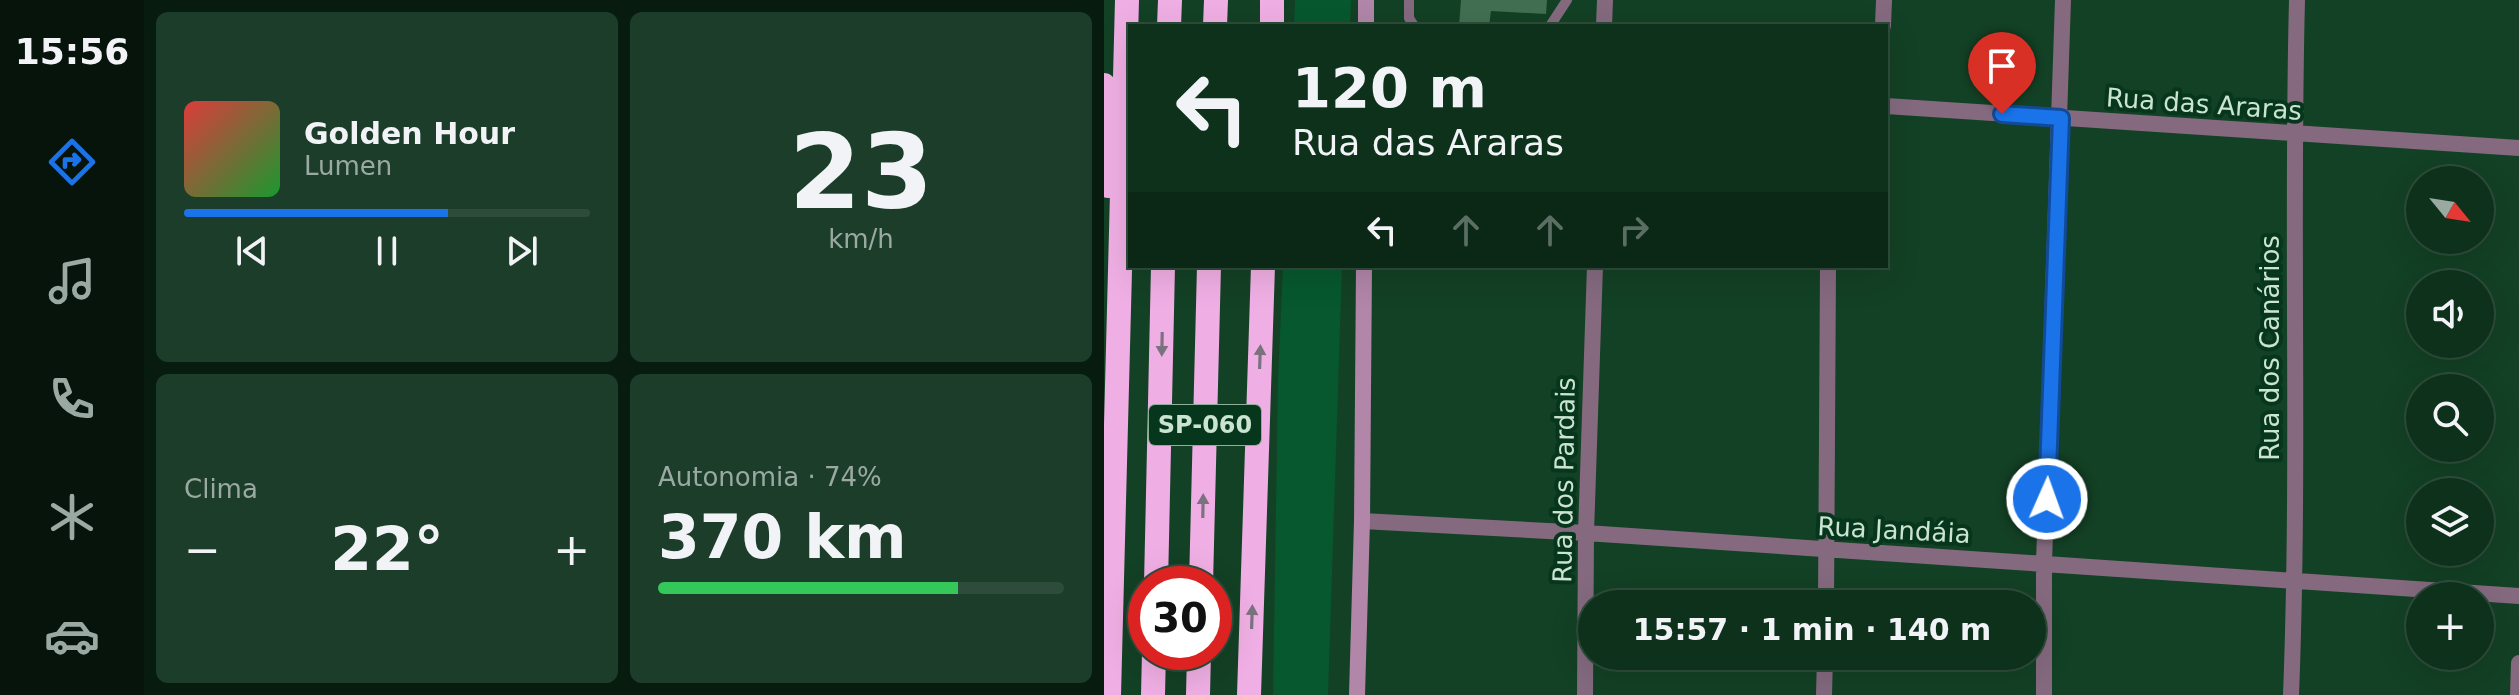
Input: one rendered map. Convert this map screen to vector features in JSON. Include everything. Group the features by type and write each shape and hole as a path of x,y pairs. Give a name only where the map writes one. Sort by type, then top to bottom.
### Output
{"highway":[{"path":"1109,695 1127,0"},
{"path":"1169,24 1170,0"},
{"path":"1215,24 1216,0"},
{"path":"1272,0 1272,24"},
{"path":"1104,85 1118,425"},
{"name":"SP-060","path":"1156,566 1163,268"},
{"name":"SP-060","path":"1201,566 1209,268"},
{"path":"1249,695 1263,268"},
{"path":"1153,695 1154,670"},
{"path":"1198,695 1199,670"}],"main road":[{"path":"1366,0 1366,24"},
{"path":"1357,695 1364,268"}],"street":[{"path":"1604,24 1605,0"},
{"path":"1883,24 1884,0"},
{"path":"2044,695 2044,563 2063,0"},
{"name":"Rua dos Canários","path":"2291,695 2295,580 2294,135 2297,0"},
{"name":"Rua das Araras","path":"1888,106 2519,148"},
{"name":"Rua dos Pardais","path":"1585,695 1586,533 1595,268"},
{"path":"1826,590 1828,268"},
{"name":"Rua Jandáia","path":"1362,521 1586,533 2519,596"},
{"path":"2518,695 2519,663"},
{"path":"1824,695 1825,670"}],"lane":[{"path":"1409,0 1409,18 1413,24"},
{"path":"1551,24 1567,0"}],"green space":[{"path":"1295,0 1351,0 1350,24 1294,24"},
{"path":"1283,268 1342,268 1328,695 1273,695"}],"building":[{"path":"1461,0 1547,0 1546,14 1491,11 1489,24 1459,24"}],"route":[{"path":"2002,114 2061,118 2047,499"}]}
